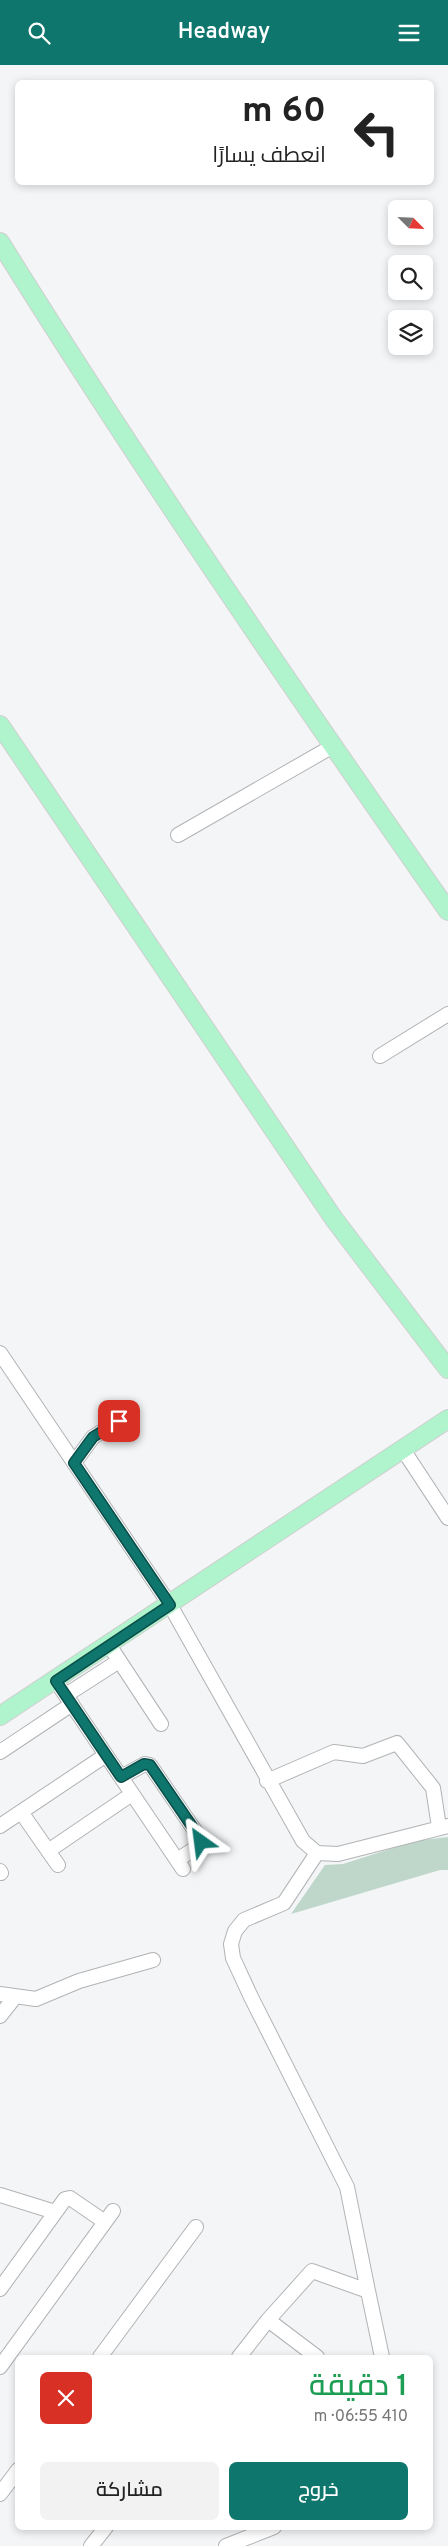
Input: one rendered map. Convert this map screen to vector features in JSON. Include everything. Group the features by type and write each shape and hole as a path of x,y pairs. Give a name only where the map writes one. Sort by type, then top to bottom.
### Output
{"main road":[{"path":"0,242 65,346 333,746 448,911"},
{"path":"0,725 334,1219 448,1369"},
{"path":"0,1716 64,1693 109,1645 448,1419"}],"street":[{"path":"178,835 333,746"},
{"path":"380,1056 448,1014"},
{"path":"0,1353 170,1605 268,1781 303,1841 318,1853 338,1855 444,1826 434,1787 397,1743 364,1755 334,1752 268,1781"},
{"path":"74,1463 93,1437 119,1421 129,1411"},
{"path":"402,1448 448,1518"},
{"path":"109,1645 160,1724"},
{"path":"0,1753 64,1693 119,1661"},
{"path":"64,1693 180,1864 197,1848 201,1840 146,1757 121,1777"},
{"path":"0,1826 106,1755"},
{"path":"48,1851 132,1794"},
{"path":"22,1812 58,1865"},
{"path":"318,1853 284,1903 244,1920 235,1931 231,1945 234,1958 251,1997 348,2187 382,2355"},
{"path":"0,1994 36,1999 79,1981 153,1960"},
{"path":"0,2016 15,1997"},
{"path":"0,2195 55,2212"},
{"path":"0,2289 65,2199 70,2198 109,2217 0,2367"},
{"path":"101,2355 196,2227"},
{"path":"241,2355 268,2320 312,2271 368,2291"},
{"path":"268,2320 313,2355"},
{"path":"0,2495 15,2475"},
{"path":"91,2546 104,2530"},
{"path":"226,2546 266,2530"}],"green space":[{"path":"448,1837 448,1870 440,1870 291,1914 325,1865 343,1864 415,1841"}],"route":[{"path":"119,1421 93,1437 74,1463 170,1605 56,1681 121,1777 144,1764 150,1765 201,1842"}]}
